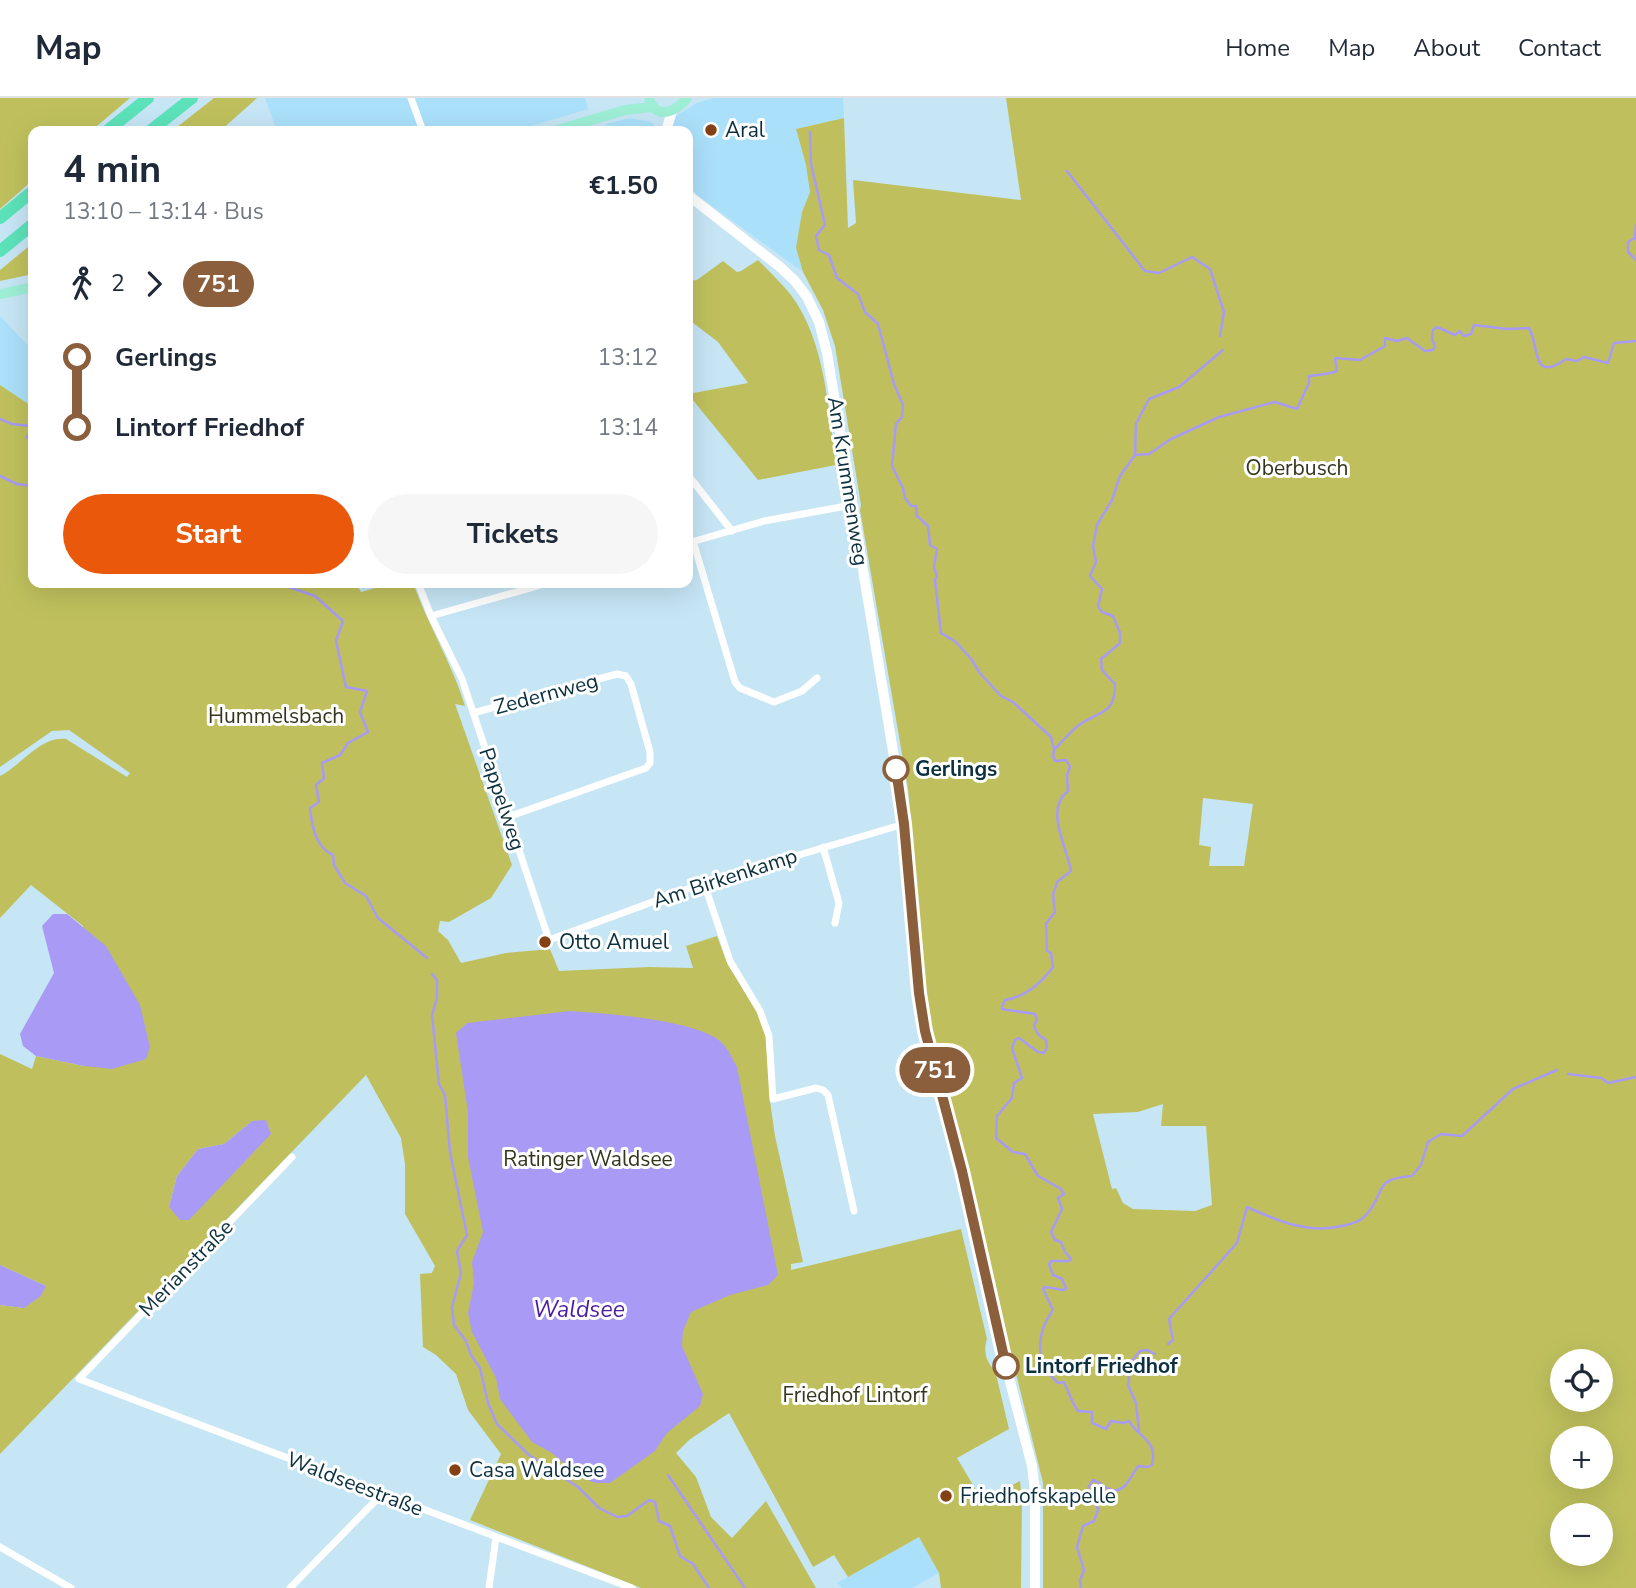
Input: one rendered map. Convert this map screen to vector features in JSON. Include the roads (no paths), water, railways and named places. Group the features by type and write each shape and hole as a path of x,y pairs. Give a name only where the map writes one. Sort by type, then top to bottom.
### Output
{"highway":[{"path":"113,126 148,98"},
{"path":"156,126 192,98"},
{"path":"0,218 28,195"},
{"path":"0,251 28,228"}],"main road":[{"path":"625,110 641,98"},
{"path":"667,126 672,111 688,98"},
{"path":"653,106 663,126"},
{"path":"571,126 625,110 653,106 672,111"},
{"name":"Am Krummenweg","path":"693,199 780,267 807,297 819,322 827,353 904,824 919,993 925,1031 962,1171 1006,1366 1032,1466 1035,1491 1035,1588"},
{"path":"0,294 28,288"}],"street":[{"path":"411,98 421,126"},
{"path":"693,481 732,531"},
{"path":"693,541 764,521 852,505"},
{"path":"693,548 735,682 740,688 774,702 802,691 817,678"},
{"name":"Pappelweg","path":"420,588 430,616 461,679 549,940"},
{"path":"430,616 530,588"},
{"name":"Zedernweg","path":"473,713 617,674 626,676 631,684 650,752 650,763 646,768 508,817"},
{"name":"Am Birkenkamp","path":"549,940 704,883 904,824"},
{"path":"823,847 839,903 835,923"},
{"path":"704,883 730,961 760,1011 769,1036 774,1099 816,1088 828,1095 854,1211"},
{"name":"Merianstraße","path":"79,1379 292,1157"},
{"name":"Waldseestraße","path":"79,1379 632,1588"},
{"path":"290,1588 382,1494"},
{"path":"489,1588 496,1537"},
{"path":"0,1547 71,1588"}],"water":[{"path":"53,914 67,914 106,946 140,1005 150,1047 146,1059 112,1069 36,1056 23,1046 20,1034 54,973 42,926"},
{"name":"Waldsee","path":"570,1011 651,1019 674,1024 712,1036 725,1046 737,1067 778,1275 768,1285 730,1295 691,1312 683,1331 682,1346 703,1394 700,1406 667,1433 655,1451 610,1483 595,1483 578,1476 552,1453 532,1442 500,1399 496,1378 472,1332 468,1313 474,1283 472,1262 483,1232 468,1157 468,1112 456,1033 467,1023"},
{"path":"266,1120 271,1134 189,1220 180,1220 169,1207 177,1176 198,1149 224,1144 252,1121"},
{"path":"0,1265 46,1286 41,1296 24,1308 0,1305"}],"waterway":[{"path":"810,132 811,164 825,225 816,236 819,250 829,255 837,278 858,294 865,312 878,324 894,384 903,405 902,417 896,424 892,466 905,498 911,506 916,506 917,516 928,526 930,545 937,549 934,567 941,633 956,642 1001,696 1013,702 1051,737 1054,749"},
{"path":"1067,171 1145,271 1159,273 1192,257 1210,269 1224,312 1220,336"},
{"path":"1636,225 1635,238 1628,242 1628,252 1636,260"},
{"path":"1081,1588 1080,1580 1084,1570 1077,1547 1083,1526 1094,1521 1098,1510 1095,1498 1088,1495 1089,1486 1093,1480 1109,1489 1119,1490 1130,1480 1138,1466 1152,1465 1152,1450 1150,1444 1129,1421 1111,1421 1106,1429 1092,1423 1092,1412 1078,1411 1064,1382 1058,1383 1045,1366 1040,1348 1041,1339 1047,1319 1053,1310 1043,1289 1066,1288 1062,1279 1053,1275 1049,1264 1051,1261 1071,1259 1051,1232 1062,1209 1058,1198 1064,1194 1061,1189 1038,1176 1025,1154 1013,1152 996,1138 997,1116 1012,1098 1014,1083 1022,1078 1012,1048 1015,1040 1019,1038 1038,1052 1044,1053 1047,1047 1046,1040 1035,1028 1035,1014 1002,1007 1005,1000 1020,996 1032,988 1053,967 1051,953 1047,951 1046,924 1055,912 1053,895 1057,882 1071,871 1057,818 1061,799 1068,791 1067,775 1070,767 1066,760 1055,761 1054,750 1078,726 1106,709 1113,701 1115,684 1102,670 1101,659 1120,643 1120,633 1113,616 1102,612 1098,606 1102,589 1090,576 1096,562 1093,546 1097,525 1112,500 1120,476 1135,455 1149,454 1171,439 1219,417 1275,402 1297,409 1309,383 1309,376 1337,371 1335,358 1360,360 1385,346 1385,338 1397,341 1407,338 1425,351 1433,350 1433,330 1437,327 1455,335 1460,331 1464,336 1471,334 1474,325 1507,329 1529,328 1538,360 1547,367 1555,366 1566,359 1577,361 1584,357 1608,363 1614,343 1636,341"},
{"path":"1135,455 1136,424 1149,399 1179,387 1223,350"},
{"name":"Hummelsbach","path":"0,419 28,426"},
{"name":"Hummelsbach","path":"28,435 28,439"},
{"path":"0,476 17,484 28,485"},
{"name":"Hummelsbach","path":"292,588 315,596 343,621 336,641 346,687 367,691 360,712 368,732 348,743 340,755 322,763 324,778 316,785 319,802 310,808 318,841 333,855 334,865 345,883 366,896 378,918 427,958"},
{"name":"Hummelsbach","path":"432,974 437,980 437,998 432,1015 439,1084 445,1095 450,1152 467,1235 457,1251 461,1273 452,1307 454,1325 480,1368 488,1403 497,1424 529,1455 578,1487 599,1508 617,1517 627,1516 649,1500 655,1502 659,1521 670,1526 680,1556 693,1564 709,1588"},
{"path":"1168,1344 1173,1340 1169,1319 1237,1243 1247,1207 1305,1227 1329,1228 1355,1222 1364,1217 1372,1207 1385,1184 1390,1180 1412,1176 1421,1165 1428,1142 1441,1134 1462,1136 1513,1089 1557,1070"},
{"path":"1568,1074 1601,1078 1608,1083 1636,1077"},
{"path":"1139,1431 1136,1403 1128,1385 1127,1367 1140,1351 1147,1350 1155,1354"},
{"path":"668,1475 745,1588"}],"place":[{"name":"Aral","path":"711,130"},
{"name":"Gerlings","path":"896,769"},
{"name":"Otto Amuel","path":"545,942"},
{"name":"Lintorf Friedhof","path":"1006,1366"},
{"name":"Casa Waldsee","path":"455,1470"},
{"name":"Friedhofskapelle","path":"946,1496"}],"park label":[{"name":"Oberbusch","path":"1297,468"},
{"name":"Ratinger Waldsee","path":"588,1159"},
{"name":"Friedhof Lintorf","path":"855,1395"}]}
